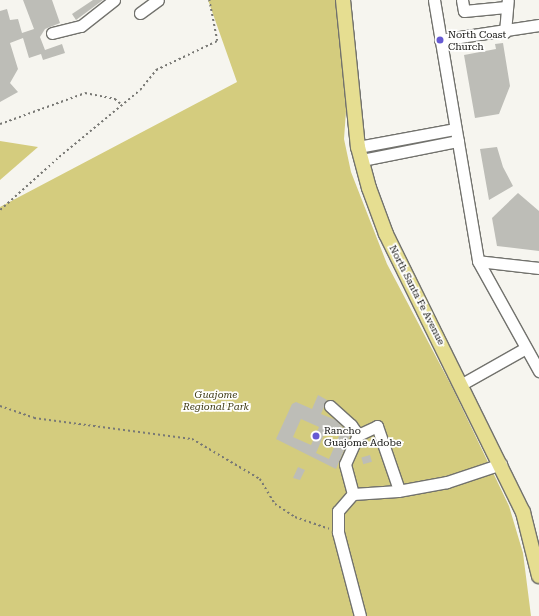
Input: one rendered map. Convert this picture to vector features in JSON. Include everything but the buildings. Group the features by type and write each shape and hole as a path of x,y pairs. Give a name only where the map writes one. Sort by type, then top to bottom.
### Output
{"main road":[{"name":"North Santa Fe Avenue","path":"343,0 360,153 369,188 386,234 462,384 523,512 539,576"}],"lane":[{"path":"52,33 81,26 114,0"},
{"path":"140,13 158,0"},
{"path":"434,0 478,261 539,371"},
{"path":"462,0 464,11 507,4 505,32"},
{"path":"440,40 505,32 518,33 539,25"},
{"path":"360,153 456,129"},
{"path":"360,153 458,141"},
{"path":"478,261 539,268"},
{"path":"462,384 526,348"},
{"path":"330,406 351,425 358,434"},
{"path":"353,494 345,464 358,434 377,426 399,490"},
{"path":"360,616 338,532 338,511 353,494 399,490 447,482 501,464"}],"path":[{"path":"0,210 140,90 156,70 217,41 209,0"},
{"path":"0,124 85,93 115,99 122,105"},
{"path":"0,406 34,418 192,439 260,478 275,504 295,517 338,532"}],"green space":[{"name":"Guajome Regional Park","path":"208,0 343,0 349,69 344,139 351,172 387,264 452,387 509,506 523,553 531,616 0,616 0,207 237,82"},
{"path":"0,141 38,147 0,180"}],"place":[{"name":"North Coast Church","path":"440,40"},
{"name":"Rancho Guajome Adobe","path":"316,436"}]}
